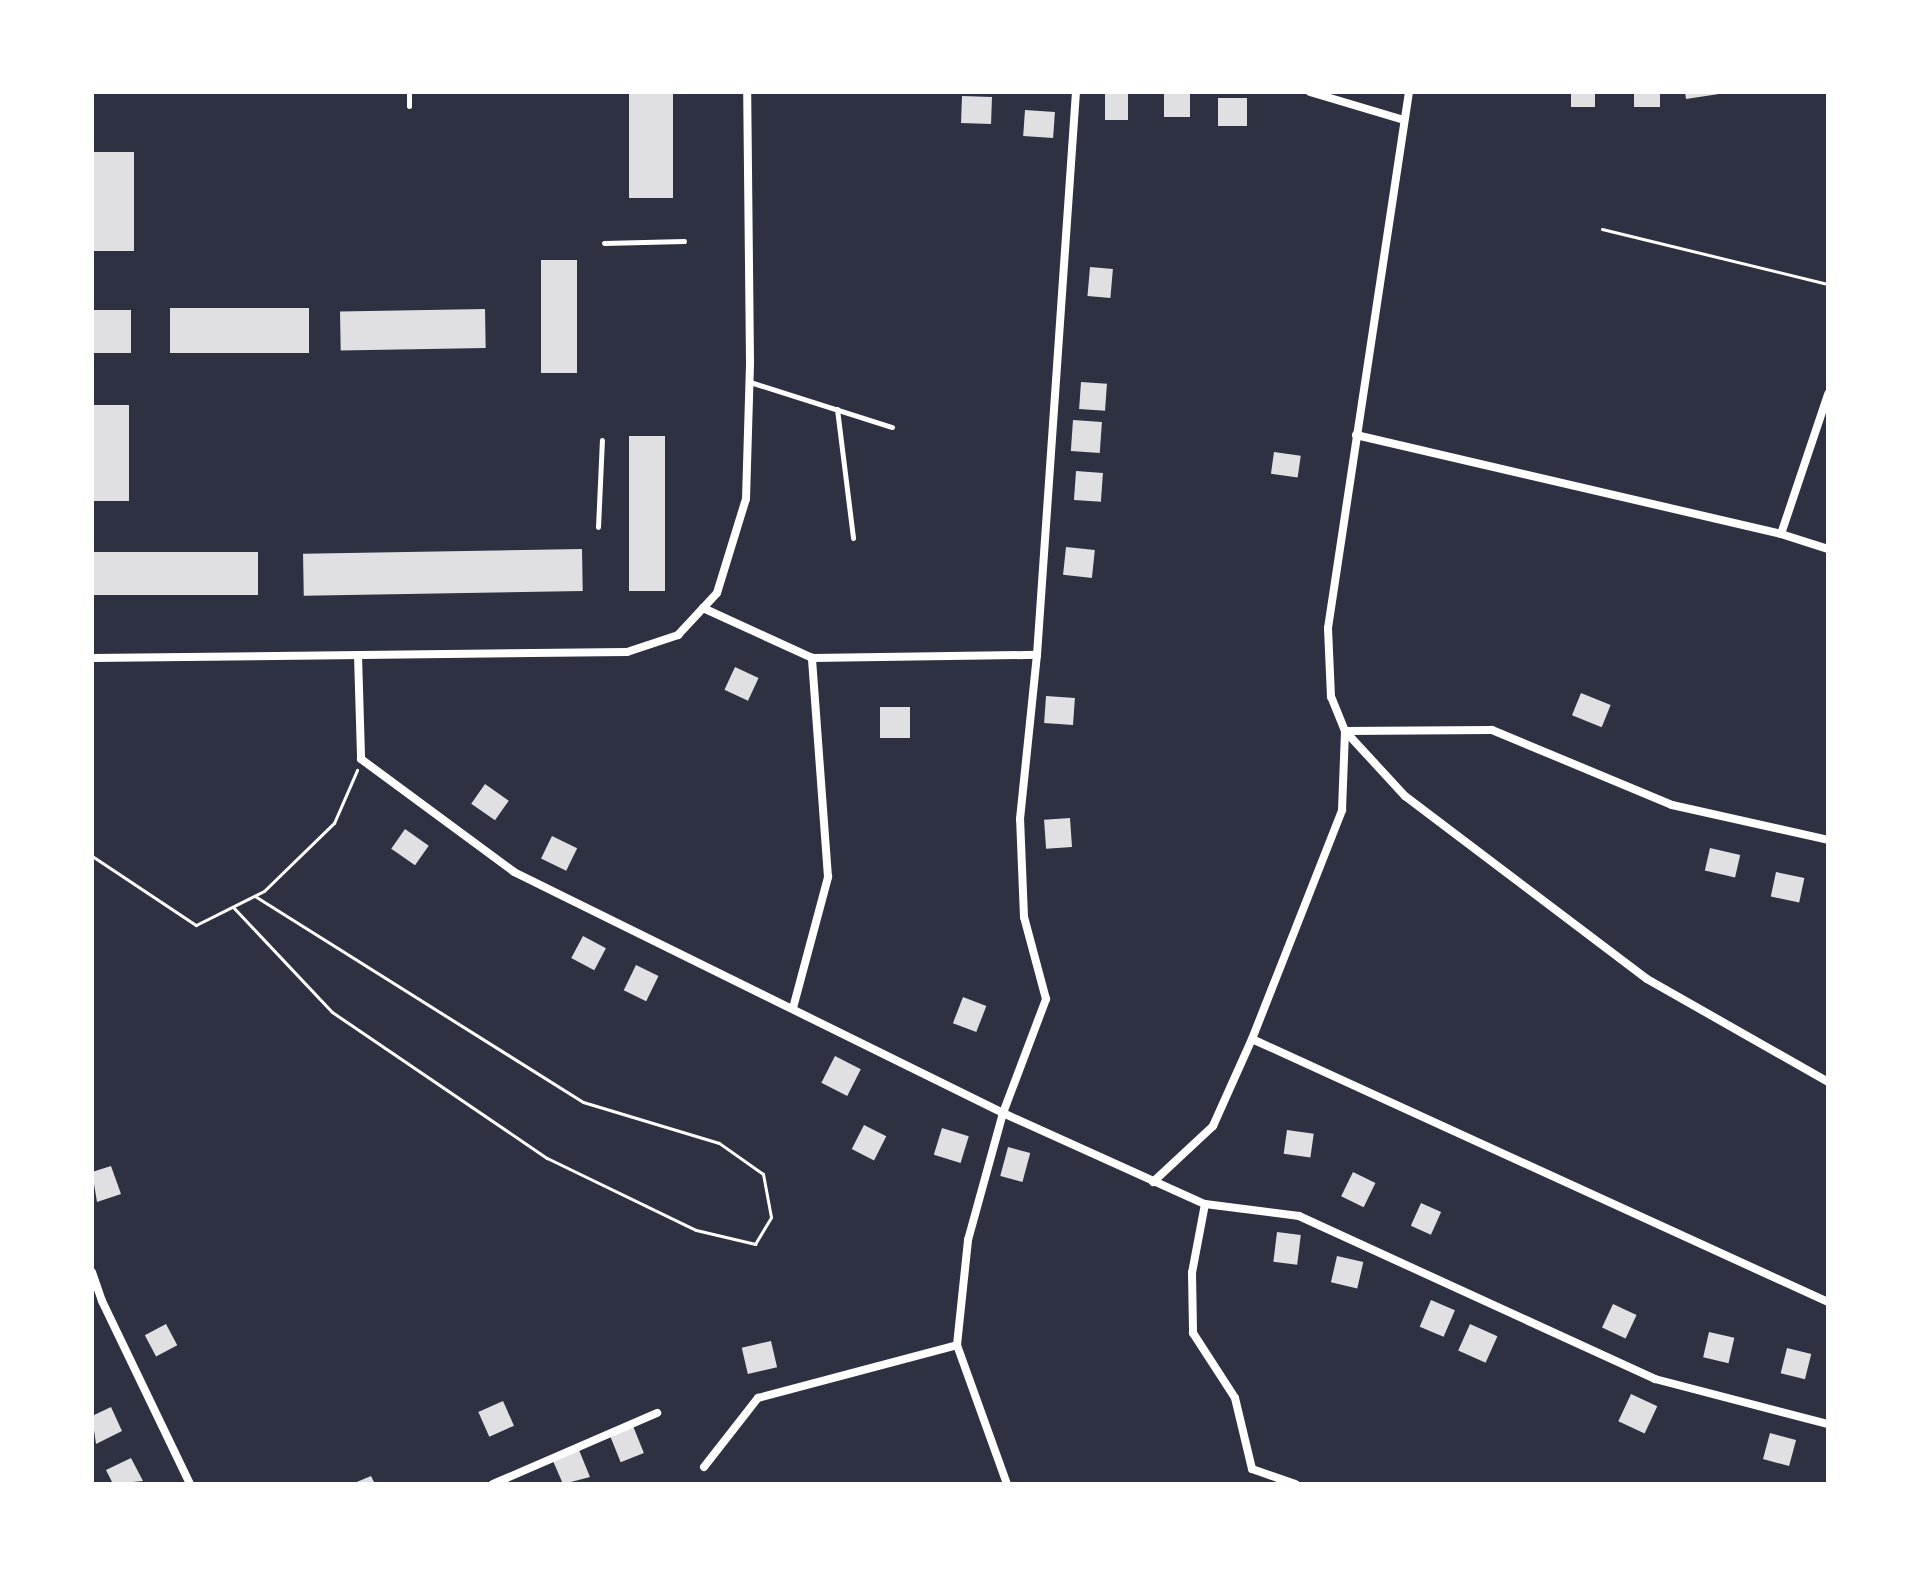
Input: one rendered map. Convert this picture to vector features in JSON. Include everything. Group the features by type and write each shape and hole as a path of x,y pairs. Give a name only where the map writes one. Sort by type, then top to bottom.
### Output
{"street":[{"path":"92,658 627,652 678,635 717,593 746,499 750,382 747,92"},
{"path":"1007,1484 957,1345 968,1240 1003,1113 1046,999 1024,917 1020,819 1037,655 1076,92"},
{"path":"1310,92 1404,120"},
{"path":"1409,92 1328,628 1331,697 1345,731 1405,796 1647,979 1828,1082"},
{"path":"1781,534 1828,394"},
{"path":"1356,435 1781,534 1828,549"},
{"path":"703,608 812,658 1037,655"},
{"path":"358,655 361,759 514,872 1003,1113 1205,1204 1299,1216 1655,1379 1828,1424"},
{"path":"793,1008 828,877 812,658"},
{"path":"1345,731 1492,730 1672,805 1828,840"},
{"path":"1153,1182 1213,1126 1252,1039 1342,810 1345,731"},
{"path":"1252,1039 1828,1302"},
{"path":"1205,1204 1192,1273 1193,1333 1235,1398 1252,1469 1295,1484"},
{"path":"92,1272 102,1301 190,1484"},
{"path":"704,1467 758,1398 957,1345"},
{"path":"493,1484 657,1413"}],"lane":[{"path":"409,92 409,106"},
{"path":"604,243 684,241"},
{"path":"750,382 892,427"},
{"path":"837,409 853,538"},
{"path":"598,527 602,440"}],"path":[{"path":"1602,229 1828,284"},
{"path":"92,856 196,925 255,896 334,823 361,759"},
{"path":"233,907 332,1012 547,1158 696,1230 755,1244 771,1217 763,1174 719,1143 583,1102 255,896"}],"building":[{"path":"629,92 673,92 673,198 629,198"},
{"path":"1164,92 1190,92 1190,117 1164,117"},
{"path":"1571,92 1595,92 1595,107 1571,107"},
{"path":"1634,92 1660,92 1660,107 1634,107"},
{"path":"1685,92 1719,92 1719,94 1686,99"},
{"path":"1105,93 1128,93 1128,120 1105,120"},
{"path":"962,96 992,97 991,124 961,123"},
{"path":"1218,98 1247,98 1247,126 1218,126"},
{"path":"1025,110 1055,112 1053,138 1023,136"},
{"path":"92,152 134,152 134,251 92,251"},
{"path":"541,260 577,260 577,373 541,373"},
{"path":"1090,267 1113,269 1110,298 1087,296"},
{"path":"170,308 309,308 309,353 170,353"},
{"path":"485,309 486,348 341,351 340,312"},
{"path":"92,310 131,310 131,353 92,353"},
{"path":"1081,382 1107,384 1105,411 1079,409"},
{"path":"92,405 129,405 129,501 92,501"},
{"path":"1073,420 1102,422 1100,453 1071,451"},
{"path":"629,436 665,436 665,591 629,591"},
{"path":"1274,452 1301,456 1298,478 1271,474"},
{"path":"1076,471 1103,473 1101,502 1074,500"},
{"path":"1066,547 1095,550 1092,578 1063,575"},
{"path":"582,549 583,591 304,596 303,554"},
{"path":"92,552 258,552 258,595 92,595"},
{"path":"735,667 759,678 748,701 724,690"},
{"path":"1581,693 1611,705 1602,727 1572,715"},
{"path":"1046,696 1075,698 1073,725 1044,723"},
{"path":"880,707 910,707 910,738 880,738"},
{"path":"485,784 509,801 495,820 471,804"},
{"path":"1070,818 1072,847 1046,849 1044,820"},
{"path":"405,829 429,846 415,865 391,849"},
{"path":"552,836 577,848 566,871 541,858"},
{"path":"1710,848 1740,855 1735,877 1705,870"},
{"path":"1776,872 1804,878 1799,902 1771,896"},
{"path":"583,936 606,948 594,970 571,958"},
{"path":"636,965 658,976 646,1001 624,990"},
{"path":"963,997 986,1006 976,1032 953,1023"},
{"path":"835,1056 861,1069 847,1096 821,1083"},
{"path":"864,1125 886,1136 874,1160 852,1149"},
{"path":"942,1128 969,1136 961,1163 934,1155"},
{"path":"1287,1130 1314,1134 1310,1158 1284,1154"},
{"path":"1008,1147 1030,1153 1022,1182 1000,1176"},
{"path":"111,1166 121,1194 97,1202 92,1172"},
{"path":"1353,1172 1375,1183 1364,1207 1341,1196"},
{"path":"1421,1203 1441,1212 1431,1235 1411,1226"},
{"path":"1277,1232 1301,1235 1297,1265 1273,1262"},
{"path":"1337,1256 1363,1262 1357,1288 1331,1282"},
{"path":"1431,1300 1455,1310 1444,1337 1420,1327"},
{"path":"1613,1304 1637,1315 1626,1339 1602,1328"},
{"path":"166,1324 177,1345 156,1356 145,1335"},
{"path":"1470,1324 1497,1336 1486,1363 1458,1350"},
{"path":"1709,1332 1734,1338 1728,1363 1703,1357"},
{"path":"771,1341 777,1367 748,1374 742,1348"},
{"path":"1787,1348 1811,1354 1805,1379 1781,1373"},
{"path":"1631,1394 1657,1406 1645,1433 1618,1421"},
{"path":"503,1401 514,1426 489,1437 478,1412"},
{"path":"111,1407 122,1431 96,1444 92,1416"},
{"path":"633,1426 644,1453 621,1462 610,1435"},
{"path":"1770,1433 1796,1440 1789,1466 1763,1459"},
{"path":"579,1450 590,1477 563,1484 553,1461"},
{"path":"131,1458 143,1481 113,1484 106,1470"},
{"path":"371,1476 375,1484 352,1484"}]}
